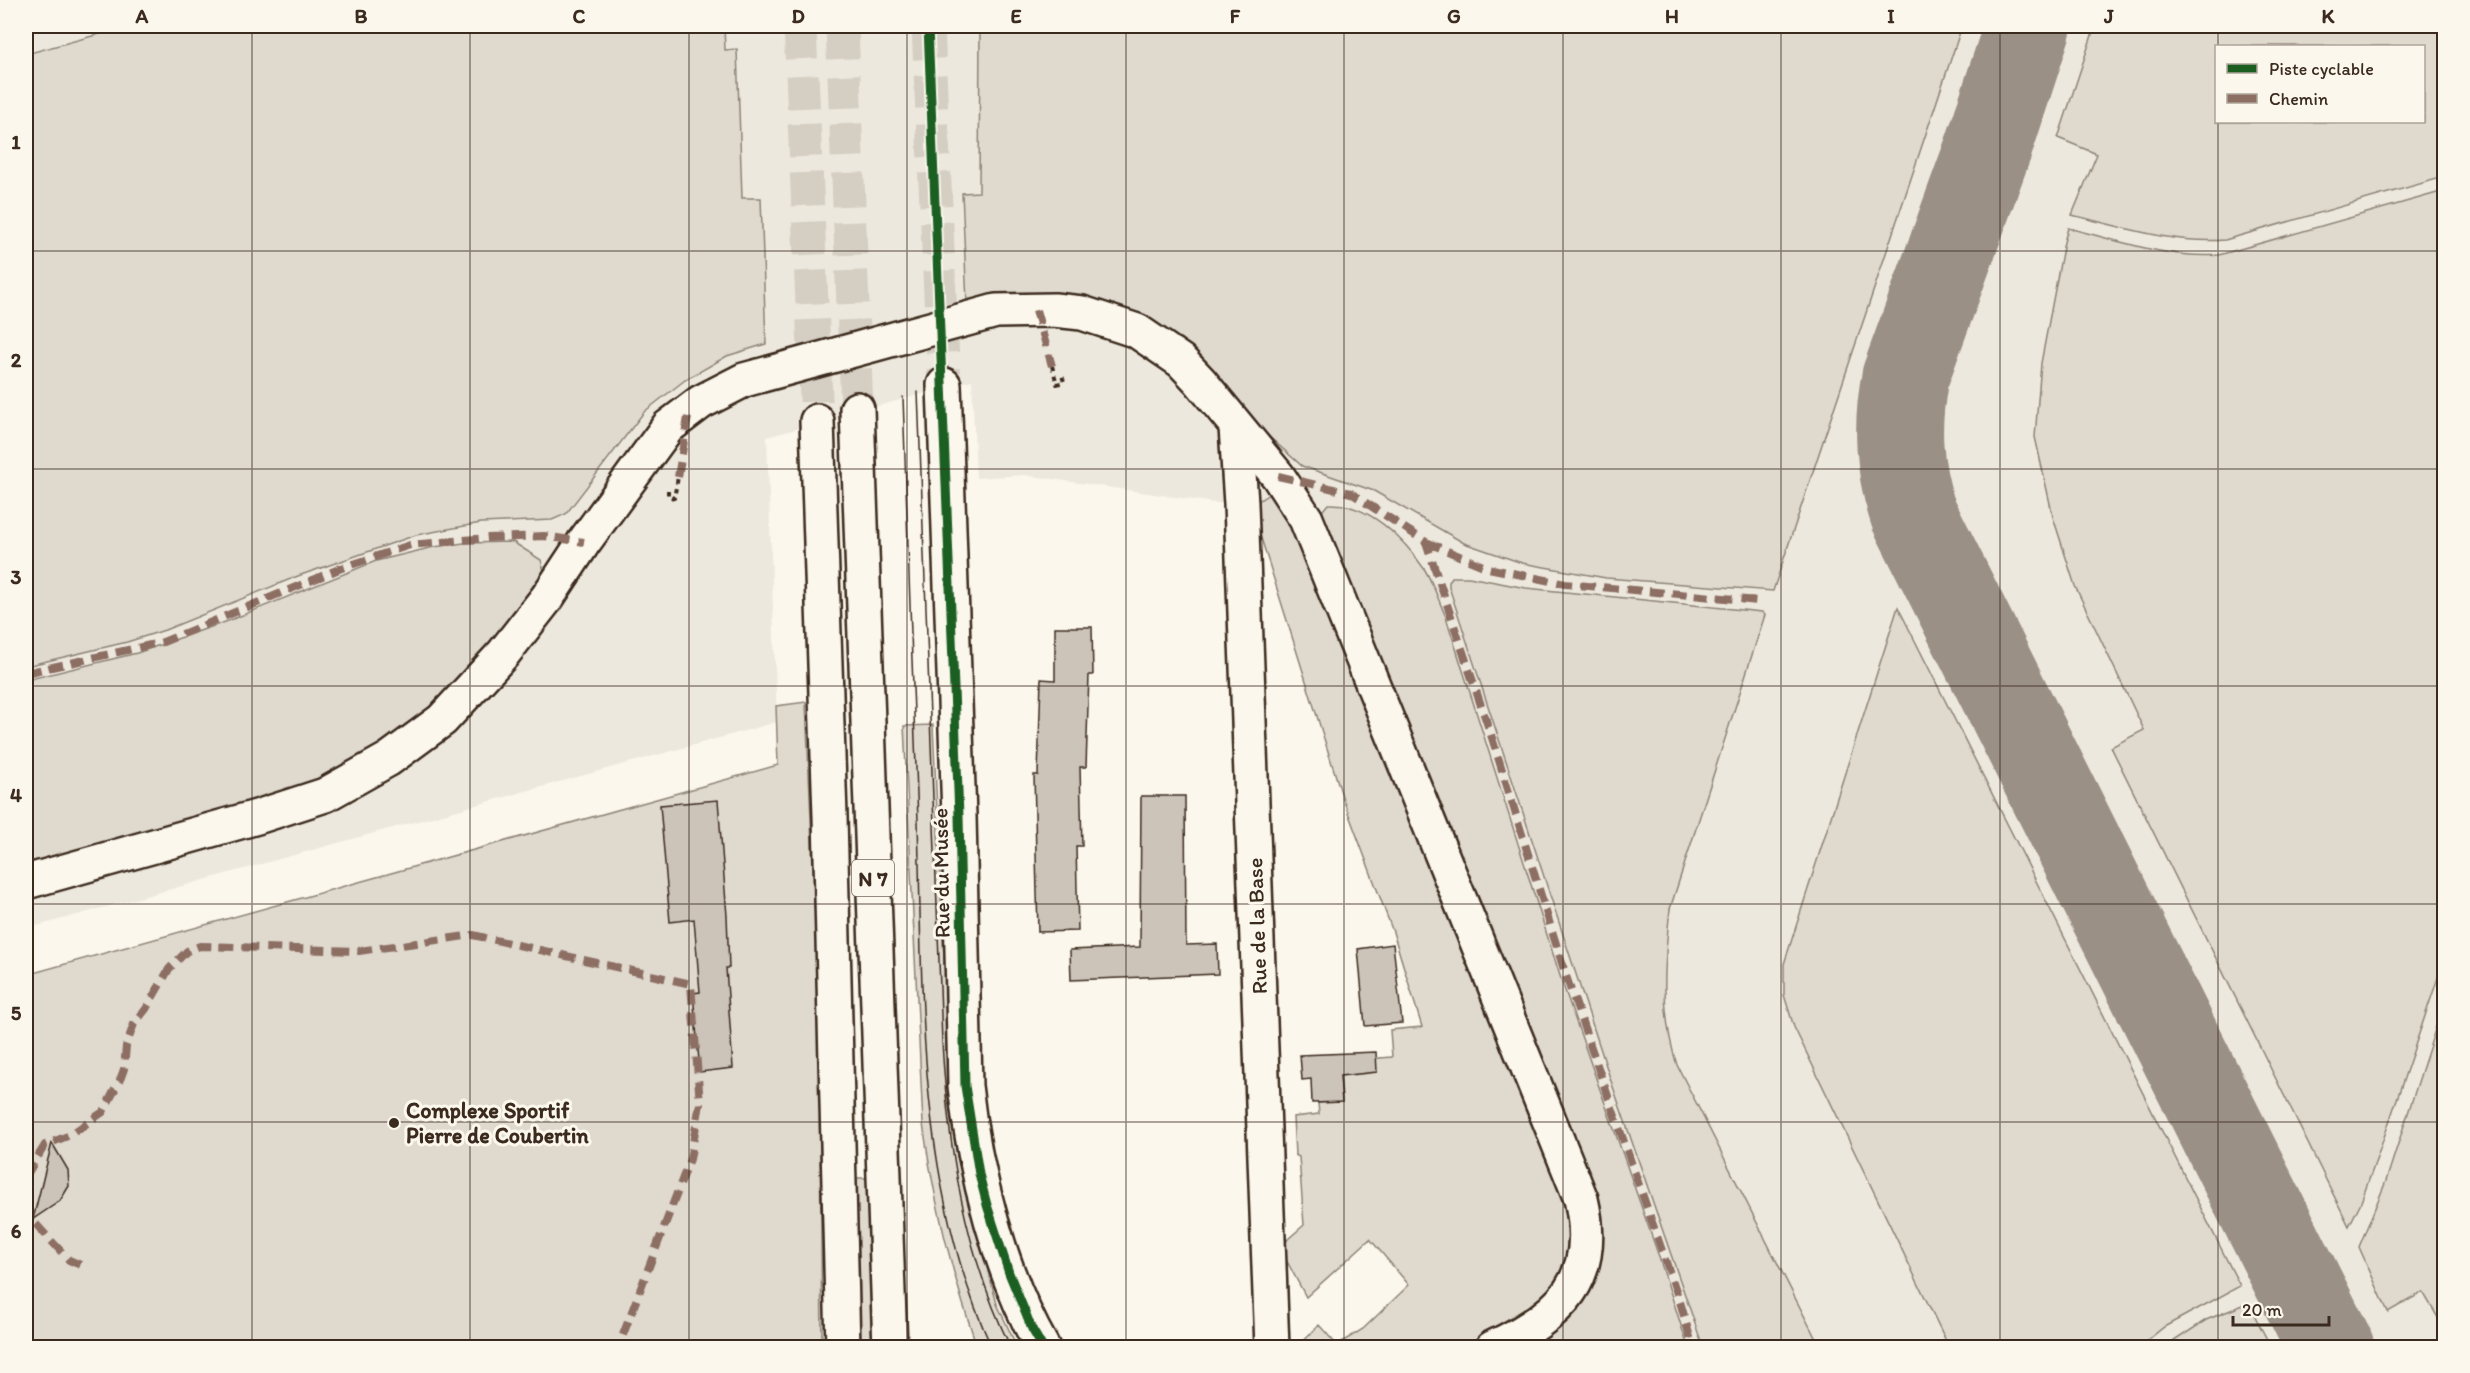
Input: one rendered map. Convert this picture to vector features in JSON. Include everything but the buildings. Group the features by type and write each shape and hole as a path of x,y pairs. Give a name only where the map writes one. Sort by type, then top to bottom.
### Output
{"main road":[{"path":"26,882 257,817 325,795 389,759 442,720 502,654 547,598 590,533 668,427 701,402 744,380 996,311 1054,310 1082,313 1112,322 1137,331 1159,344 1200,381 1278,476 1306,519 1581,1199 1587,1239 1585,1259 1578,1276 1555,1310 1525,1333 1492,1347"},
{"name":"Rue du Musée","path":"944,385 959,816 965,1086 979,1174 995,1228 1009,1273 1032,1329 1043,1347"},
{"name":"N 7","path":"857,409 890,1347"},
{"name":"N 7","path":"817,421 830,816 843,1347"},
{"name":"Rue de la Base","path":"1236,427 1241,504 1272,1347"}],"path":[{"path":"1052,366 1057,384 1064,382 1062,375"},
{"path":"668,490 668,496 674,498 678,477"},
{"path":"26,1227 32,1220"},
{"path":"112,1347 114,1343 125,1347"}],"shaded area":[{"path":"26,26 2444,26 2444,1347 1392,1347 1531,1280 1262,504 1215,503 1025,475 976,478 972,380 767,437 777,722 26,929"},
{"path":"129,26 724,26 725,50 737,49 742,198 761,198 766,344 727,356 685,380 644,412 566,514 552,520 481,523 416,535 298,576 165,630 127,642 26,666 26,54"},
{"path":"980,26 1962,26 1773,591 1606,578 1522,563 1464,543 1374,491 1302,466 1246,416 1191,352 967,303 962,193 979,192"},
{"path":"2095,26 2444,26 2444,177 2225,240 2206,241 2147,234 2072,215 2097,154 2058,138"},
{"path":"2444,191 2444,960 2379,1152 2361,1202 2349,1226 2111,747 2144,730 2075,586 2053,517 2035,437 2041,363 2068,228 2162,251 2219,255"},
{"path":"1272,492 1288,514 1561,1189 1573,1228 1567,1260 1548,1298 1495,1330 1459,1347 1298,1347 1319,1325 1337,1345 1363,1329 1409,1285 1370,1239 1306,1297 1282,1248 1288,1239 1304,1225 1299,1157 1295,1155 1293,1117 1319,1114 1318,1103 1342,1102 1340,1061 1392,1057 1390,1030 1422,1027 1393,932 1343,799 1251,506"},
{"path":"1328,504 1357,509 1384,525 1407,546 1425,570 1434,588 1446,617 1561,979 1657,1251 1688,1347 1525,1347 1556,1330 1571,1314 1602,1237 1601,1219 1596,1200 1319,515"},
{"path":"513,542 541,560 544,571 465,674 435,705 407,729 343,767 272,797 200,820 26,869 26,680 137,653 228,621 376,561 434,547 464,543"},
{"path":"1452,577 1469,577 1526,588 1762,612 1765,615 1670,909 1665,968 1666,1007 1677,1065 1820,1347 1703,1347 1611,1081 1449,587"},
{"path":"1898,607 2240,1286 2164,1327 2139,1347 1949,1347 1794,1027 1784,995 1784,964"},
{"name":"Complexe Sportif Pierre de Coubertin","path":"806,702 819,1010 822,1347 26,1347 26,975 778,765 776,706"},
{"path":"933,725 951,1105 957,1156 997,1304 1017,1347 979,1347 975,1341 944,1234 923,1124 904,726"},
{"path":"2444,1002 2444,1328 2423,1292 2388,1312 2359,1247 2386,1181"},
{"path":"854,1178 867,1178 872,1347 858,1347"},
{"path":"2248,1303 2271,1347 2165,1347 2206,1320"}],"taxiway":[{"path":"2028,26 1989,146 1905,377 1900,412 1900,446 1904,479 1913,513 2331,1348"}],"tunnel":[{"path":"800,26 817,421"},
{"path":"842,26 857,409"},
{"path":"928,26 944,385"}],"tram line":[{"path":"918,392 945,1081 954,1160 970,1237 995,1312 1011,1348"},
{"path":"903,397 921,955 928,1089 949,1221 967,1286 992,1348"}],"marked path":[{"path":"1036,310 1052,366"},
{"path":"678,477 689,411"},
{"path":"1278,476 1351,493 1426,542 1493,741 1566,976 1681,1305 1693,1348"},
{"path":"26,673 163,642 339,569 410,545 487,538 544,536 584,542"},
{"path":"1426,542 1488,568 1565,584 1759,601"},
{"path":"26,1176 45,1145 70,1135 103,1112 124,1069 126,1046 134,1024 146,1009 169,969 187,951 200,946 359,951 473,935 691,984 700,1104 690,1159 618,1348"},
{"path":"26,1204 32,1220 69,1260 83,1266"}],"cycle path":[{"path":"928,26 959,816 965,1086 979,1174 987,1205 1009,1273 1032,1329 1043,1348"}],"place":[{"name":"Complexe Sportif Pierre de Coubertin","path":"394,1123"}]}
